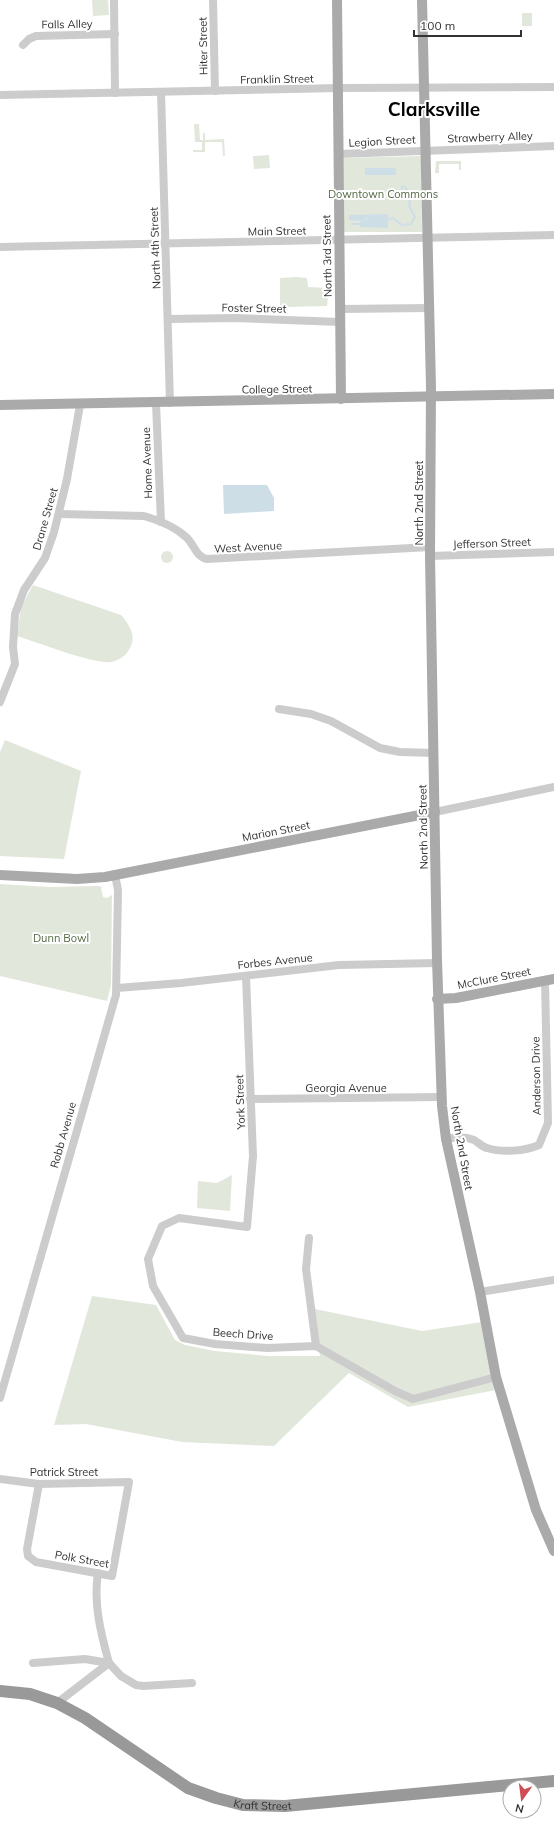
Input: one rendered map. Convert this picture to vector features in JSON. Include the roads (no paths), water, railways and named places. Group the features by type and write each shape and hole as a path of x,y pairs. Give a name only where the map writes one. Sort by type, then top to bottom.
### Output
{"highway":[{"name":"Kraft Street","path":"0,1691 30,1694 57,1703 85,1718 188,1788 228,1802 255,1806 285,1806 398,1797 554,1781"}],"main road":[{"name":"North 3rd Street","path":"337,0 341,399"},
{"name":"North 2nd Street","path":"422,0 431,396 430,552 437,963 442,1097 446,1139 480,1292 496,1377 536,1510 554,1551"},
{"name":"College Street","path":"0,405 80,405 554,394"},
{"name":"Marion Street","path":"0,875 77,879 115,875 435,812"},
{"name":"McClure Street","path":"438,999 456,998 549,980"}],"street":[{"path":"114,0 116,93"},
{"name":"Hiter Street","path":"213,0 215,91"},
{"name":"Falls Alley","path":"22,45 36,36 115,34"},
{"name":"Franklin Street","path":"0,95 338,88 554,87"},
{"name":"North 4th Street","path":"161,92 170,403"},
{"name":"Strawberry Alley","path":"426,150 554,146"},
{"name":"Legion Street","path":"339,154 426,150"},
{"name":"Main Street","path":"0,247 554,235"},
{"path":"340,309 429,308"},
{"name":"Foster Street","path":"168,319 235,318 340,322"},
{"name":"Home Avenue","path":"156,403 161,522"},
{"name":"Drane Street","path":"0,702 15,664 13,646 15,614 24,590 45,558 59,514 80,405"},
{"name":"West Avenue","path":"59,514 144,516 161,522 183,534 201,557 207,559 430,552"},
{"name":"Jefferson Street","path":"430,552 554,552"},
{"path":"279,710 311,714 331,721 380,748 400,752 434,753"},
{"name":"Marion Street","path":"435,812 554,787"},
{"name":"Robb Avenue","path":"0,1398 3,1373 117,988 118,890 115,875"},
{"name":"Forbes Avenue","path":"117,988 339,966 437,963"},
{"name":"York Street","path":"246,976 253,1156 247,1228"},
{"name":"Anderson Drive","path":"446,1139 461,1137 474,1140 486,1148 501,1150 530,1149 539,1145 548,1123 549,980"},
{"name":"Georgia Avenue","path":"250,1099 442,1097"},
{"name":"Beech Drive","path":"247,1228 179,1218 162,1226 148,1259 153,1286 183,1338 215,1344 267,1348 316,1346"},
{"path":"308,1238 306,1269 316,1346 395,1391 413,1399 496,1377"},
{"path":"480,1292 554,1280"},
{"name":"Patrick Street","path":"0,1479 39,1484 129,1482"},
{"name":"Polk Street","path":"39,1484 27,1549 28,1556 36,1562 112,1576 129,1482"},
{"path":"98,1573 96,1587 97,1603 109,1663 121,1676 136,1685 153,1686 192,1683"},
{"path":"32,1663 85,1659 109,1663"},
{"path":"57,1703 109,1663"}],"waterway":[{"path":"402,186 402,190 409,195 410,198"},
{"path":"352,224 360,224 371,218 381,221 393,218 402,225 411,224 415,217 409,206 411,195 404,186"}],"district":[{"name":"Clarksville","path":"434,109"}],"park label":[{"name":"Downtown Commons","path":"383,194"},
{"name":"Dunn Bowl","path":"61,938"}]}
